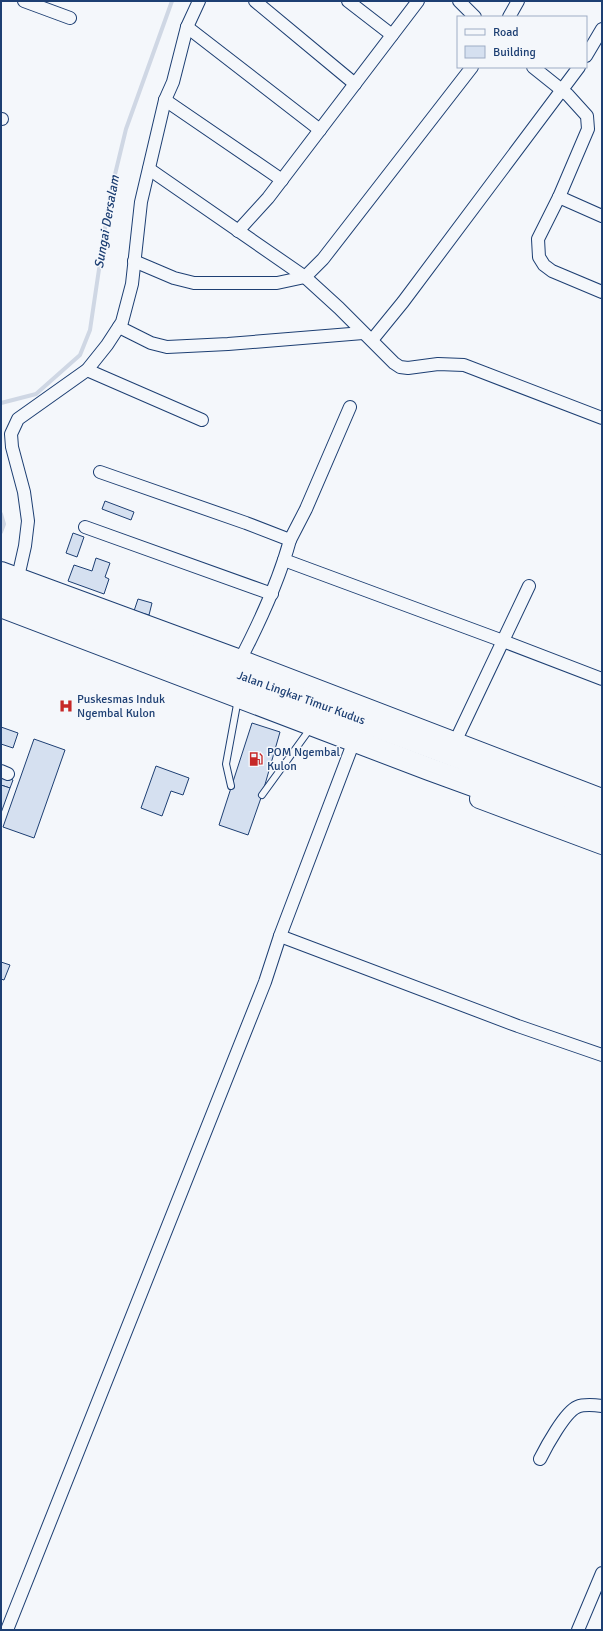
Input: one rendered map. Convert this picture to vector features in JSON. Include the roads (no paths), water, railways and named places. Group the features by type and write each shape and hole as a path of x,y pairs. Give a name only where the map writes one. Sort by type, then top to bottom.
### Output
{"highway":[{"name":"Jalan Lingkar Timur Kudus","path":"10,581 237,684"},
{"name":"Jalan Lingkar Timur Kudus","path":"1,606 237,684 315,714 602,811"},
{"name":"Jalan Lingkar Timur Kudus","path":"315,714 352,746 602,832"}],"street":[{"path":"24,1 70,18"},
{"path":"1,570 10,581 25,546 28,521 24,492 12,447 11,434 13,427 18,418 87,370 107,345 122,322 132,284 141,202 165,100 173,82 187,27 199,1"},
{"path":"255,1 355,84"},
{"path":"348,1 392,35"},
{"path":"238,231 282,180 418,1"},
{"path":"459,1 474,16"},
{"path":"509,16 518,1"},
{"path":"187,27 320,130"},
{"path":"587,54 602,28"},
{"path":"134,261 174,278 194,283 277,283 305,277 323,259 471,68"},
{"path":"534,68 562,90 587,116 588,130 559,197 538,239 539,257 544,265 552,271 602,292"},
{"path":"119,327 151,344 167,347 368,337 562,90 577,68"},
{"path":"165,100 282,180"},
{"path":"149,169 305,277 339,308 394,363 400,367 408,368 438,364 464,365 602,418"},
{"path":"559,197 602,216"},
{"path":"87,370 202,420"},
{"path":"237,684 254,633 272,594 290,540 306,510 350,407"},
{"path":"100,472 290,540"},
{"path":"85,527 272,594"},
{"path":"284,560 503,641 602,680"},
{"path":"455,742 529,586"},
{"path":"1,617 237,684 315,714 455,742 602,798"},
{"path":"7,1630 265,982 280,936 352,746 602,845"},
{"path":"280,936 518,1026 602,1055"},
{"path":"540,1459 568,1413 576,1407 584,1405 602,1406"},
{"path":"578,1630 602,1573"}],"lane":[{"path":"231,786 226,764 237,684"},
{"path":"262,795 315,714"}],"waterway":[{"name":"Sungai Dersalam","path":"1,403 36,394 80,355 90,330 110,195 126,129 172,1"},
{"name":"Sungai Dersalam","path":"1,514 4,524 1,532"}],"place":[{"name":"Puskesmas Induk Ngembal Kulon","path":"66,706"},
{"name":"POM Ngembal Kulon","path":"256,759"}]}
